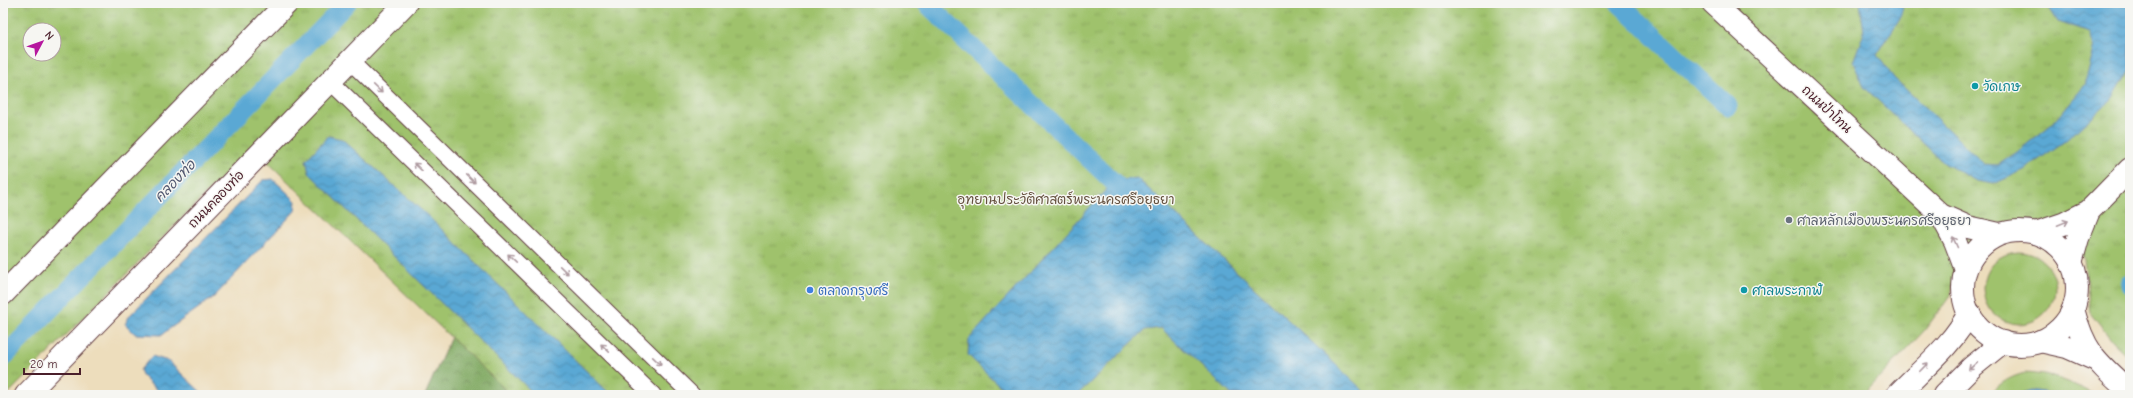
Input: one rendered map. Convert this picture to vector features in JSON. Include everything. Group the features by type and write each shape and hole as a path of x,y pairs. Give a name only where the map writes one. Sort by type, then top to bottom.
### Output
{"street":[{"path":"3,294 287,3"},
{"name":"ถนนคลองท่อ","path":"26,395 406,3"},
{"name":"ถนนป่าโทน","path":"1713,3 1941,215 1955,241 1966,270"},
{"path":"350,61 692,395"},
{"path":"330,81 653,395"},
{"path":"2071,263 2078,238 2090,211 2130,169"},
{"path":"2090,211 2063,224 2036,232 2011,231 1999,234 1978,249 1966,270 1964,295 1969,312 1978,325 1989,335 2003,342 2016,344 2040,341 2067,347 2094,359"},
{"name":"ถนนป่าโทน","path":"1941,215 1968,226 1999,234"},
{"path":"2036,232 2057,244 2071,263 2077,286 2073,309 2079,334 2094,359 2130,392"},
{"path":"2040,341 2060,328 2073,309"},
{"path":"1897,395 1948,342 1965,322 1969,312"},
{"path":"1944,395 1972,367 2003,342"}],"green space":[{"name":"อุทยานประวัติศาสตร์พระนครศรีอยุธยา","path":"3,3 2130,3 2130,358 2114,343 2090,313 2084,260 2045,222 1993,224 1958,259 1951,295 1924,331 1863,395 511,395 252,147 7,395 3,395"},
{"path":"2019,252 2039,258 2049,268 2055,288 2049,308 2039,318 2019,324 1999,318 1989,308 1983,288 1989,268 1999,258"},
{"path":"451,337 511,395 425,395"},
{"path":"2025,373 2053,377 2078,386 2094,395 1989,395 2005,381 2014,376"}],"water":[{"path":"1860,3 1904,3 1900,18 1877,55 1894,78 1984,164 1998,165 2017,152 2052,124 2085,85 2095,45 2090,32 2058,22 2046,3 2130,3 2130,69 2112,99 2065,141 2024,170 1994,184 1976,181 1944,163 1864,87 1853,62 1864,32"},
{"path":"328,136 342,139 428,216 611,395 535,395 309,173 306,160"},
{"path":"1137,178 1368,395 1232,395 1161,328 1145,330 1077,395 1009,395 968,355 969,339 1114,181"},
{"path":"273,179 296,201 295,211 214,297 161,335 135,334 125,324 130,315 263,180"},
{"path":"152,356 168,361 204,395 162,395 143,377 140,370"},
{"path":"2031,390 2060,395 2016,395"}],"waterway":[{"name":"คลองท่อ","path":"3,358 347,3"},
{"path":"926,3 1128,196 1129,200"},
{"path":"1619,3 1728,106"}],"place":[{"name":"วัดเกษ","path":"1975,86"},
{"name":"ศาลหลักเมืองพระนครศรีอยุธยา","path":"1789,220"},
{"name":"ตลาดกรุงศรี","path":"810,290"},
{"name":"ศาลพระกาฬ","path":"1744,290"}]}
